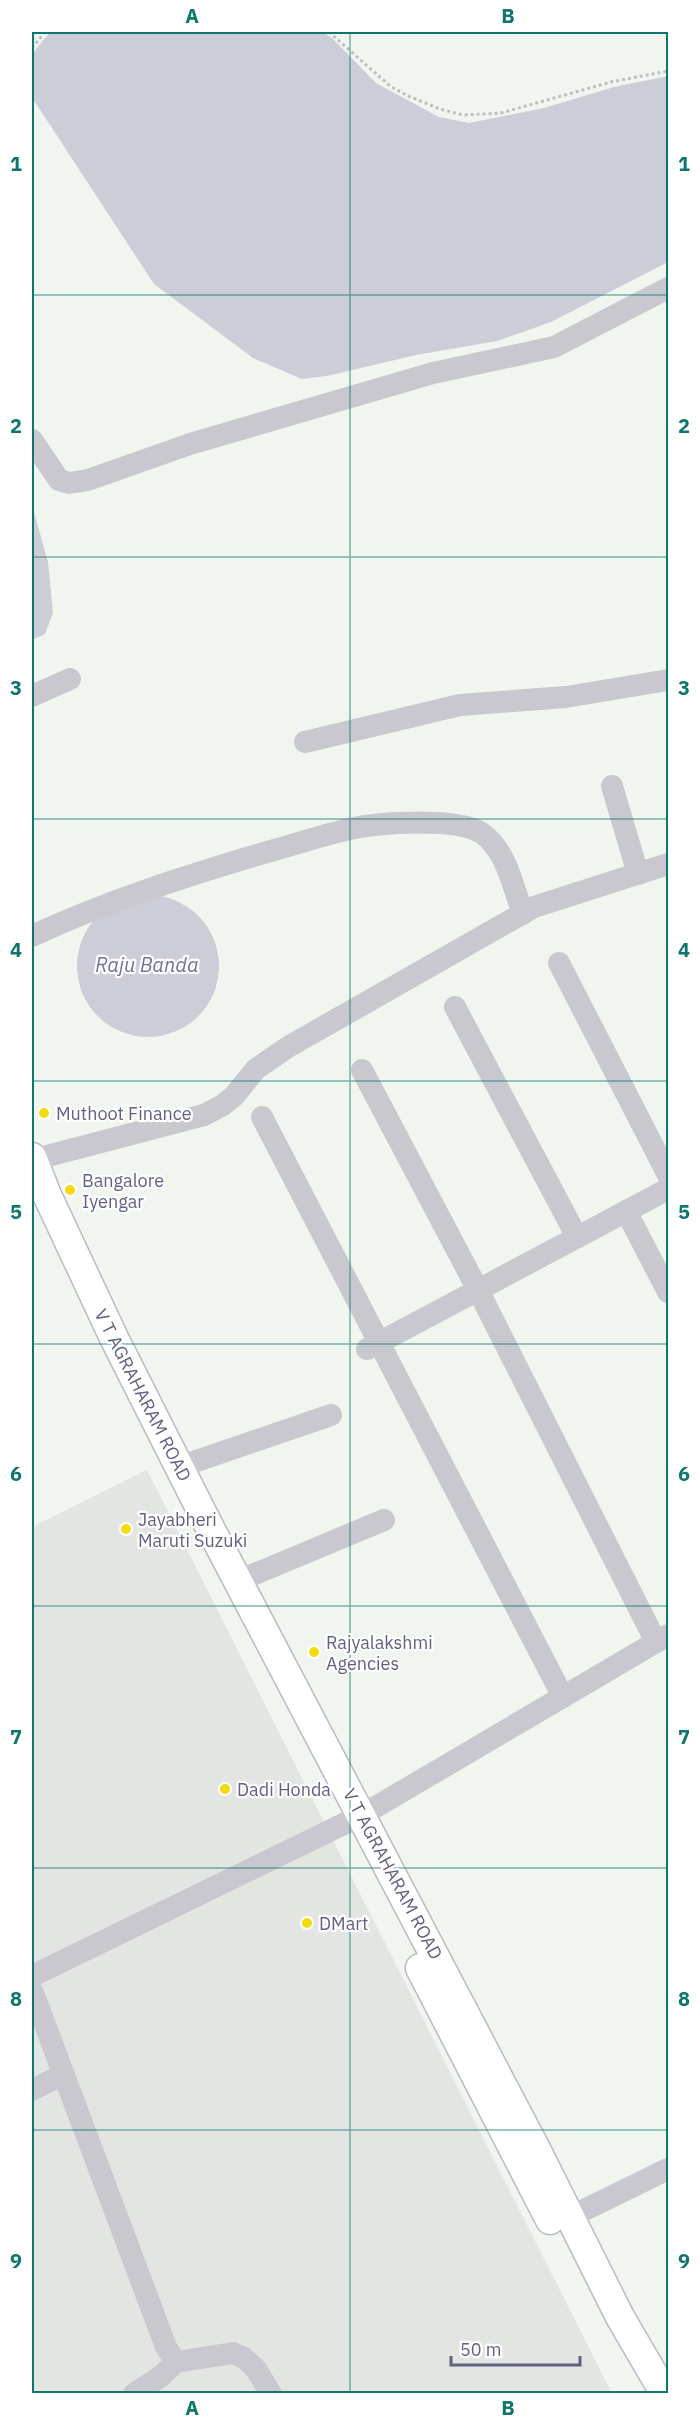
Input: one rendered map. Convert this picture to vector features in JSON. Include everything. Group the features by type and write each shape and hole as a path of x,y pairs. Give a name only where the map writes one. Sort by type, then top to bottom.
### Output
{"main road":[{"name":"V T AGRAHARAM ROAD","path":"32,1159 114,1338 238,1581 354,1819 461,2048 625,2342 665,2394"},
{"name":"V T AGRAHARAM ROAD","path":"32,1198 73,1290 180,1504 570,2217 625,2342 643,2394"}],"street":[{"path":"32,440 59,480 69,483 88,480 190,444 433,372 554,347 669,288"},
{"path":"32,696 70,680"},
{"path":"305,742 460,705 566,698 669,680"},
{"path":"612,786 638,874"},
{"path":"32,936 108,903 225,864 352,828 430,822 464,825 482,832 494,843 502,855 523,914"},
{"path":"32,1159 204,1115 223,1105 256,1069 288,1047 534,907 669,864"},
{"path":"559,963 669,1175"},
{"path":"455,1007 577,1237"},
{"path":"32,1976 354,1819 665,1639 362,1070"},
{"path":"262,1117 373,1346 563,1697"},
{"path":"373,1346 669,1189"},
{"path":"626,1211 669,1292"},
{"path":"179,1467 331,1415"},
{"path":"238,1581 384,1520"},
{"path":"32,1990 166,2348 176,2362"},
{"path":"32,2090 62,2075"},
{"path":"570,2217 669,2169"},
{"path":"134,2394 160,2377 176,2362 233,2354 244,2358 256,2369 271,2394"}],"path":[{"path":"32,48 45,32"},
{"path":"329,32 390,86 430,105 464,115 501,112 611,82 669,71"}],"shaded area":[{"path":"147,1470 611,2392 608,2394 32,2394 32,1527"}],"water":[{"path":"50,32 323,32 333,39 376,83 439,117 469,123 544,108 614,87 668,76 668,262 551,322 497,341 416,355 327,376 302,379 253,358 154,284 33,99 32,54"},
{"path":"32,505 48,562 53,613 45,634 32,640"},
{"name":"Raju Banda","path":"148,895 175,901 198,916 213,939 219,966 213,993 198,1016 175,1031 148,1037 121,1031 98,1016 83,993 77,966 83,939 98,916 121,901"}],"place":[{"name":"Muthoot Finance","path":"44,1113"},
{"name":"Bangalore Iyengar","path":"70,1190"},
{"name":"Jayabheri Maruti Suzuki","path":"126,1529"},
{"name":"Rajyalakshmi Agencies","path":"314,1652"},
{"name":"Dadi Honda","path":"225,1789"},
{"name":"DMart","path":"307,1923"}]}
